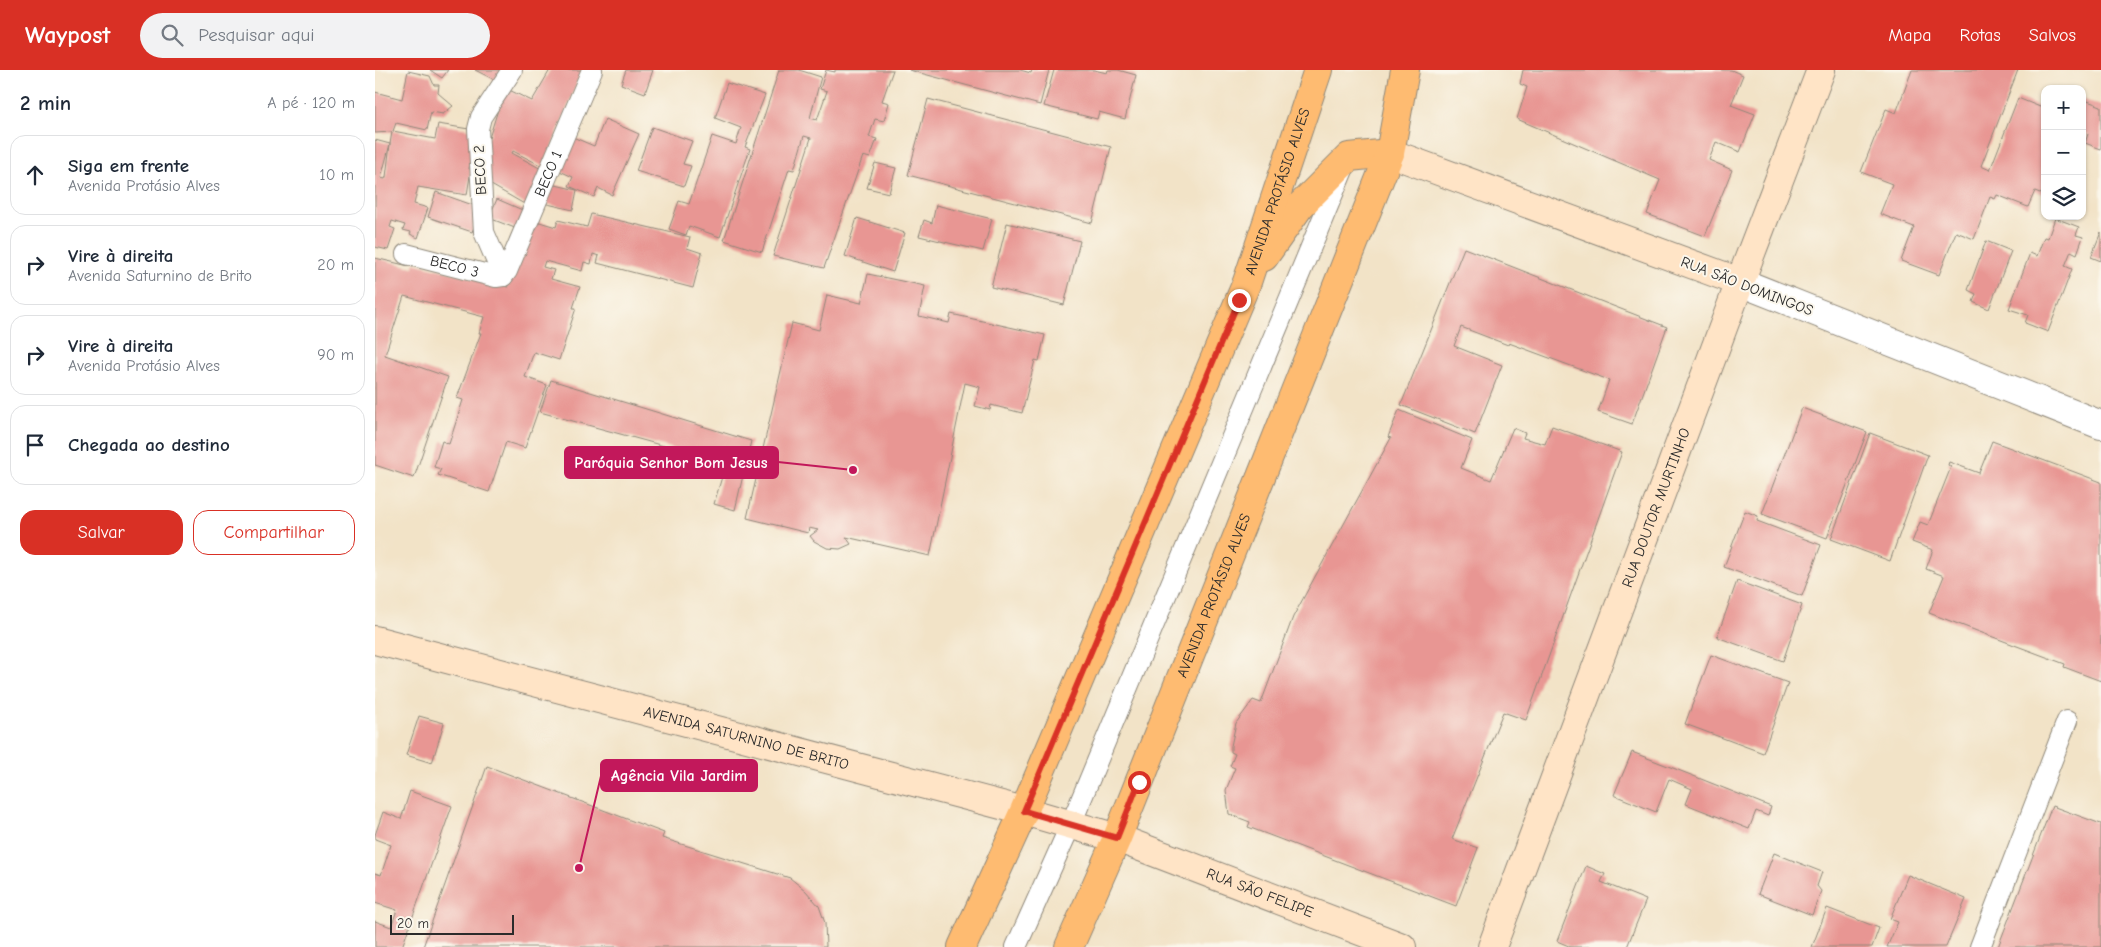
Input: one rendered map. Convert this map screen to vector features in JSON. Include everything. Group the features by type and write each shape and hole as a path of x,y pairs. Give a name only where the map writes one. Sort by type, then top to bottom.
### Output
{"main road":[{"name":"AVENIDA PROTÁSIO ALVES","path":"962,947 1024,811 1247,282 1318,70"},
{"name":"AVENIDA PROTÁSIO ALVES","path":"1069,947 1117,838 1391,153 1405,70"},
{"path":"1247,282 1300,206 1349,157 1391,153"}],"street":[{"name":"RUA DOUTOR MURTINHO","path":"1492,947 1821,70"},
{"name":"RUA SÃO DOMINGOS","path":"1391,153 1740,282 2101,425"},
{"name":"AVENIDA SATURNINO DE BRITO","path":"375,640 1024,811 1117,838"},
{"name":"RUA SÃO FELIPE","path":"1117,838 1402,947"}],"lane":[{"name":"BECO 2","path":"503,276 484,232 478,123 512,70"},
{"name":"BECO 1","path":"503,276 507,271 592,70"},
{"path":"1015,947 1071,824 1349,157"},
{"name":"BECO 3","path":"406,254 497,277 503,276"},
{"path":"1981,947 2067,721"}],"building":[{"path":"430,70 448,70 442,78"},
{"path":"475,70 509,70 503,84"},
{"path":"550,70 582,70 544,167 513,151 512,153 545,171 526,205 486,182 484,136 489,138 505,88 532,101"},
{"path":"626,70 653,70 645,93 621,84"},
{"path":"779,70 799,70 821,77 810,118 817,120 827,91 820,89 826,70 835,72 835,70 893,70 882,101 889,103 884,121 875,119 869,137 877,139 870,158 863,156 824,268 773,256 811,138 804,136 794,170 789,169 762,252 724,240"},
{"path":"909,70 1020,70 1031,73 1032,70 1049,70 1040,105"},
{"path":"1054,70 1094,70 1107,73 1108,70 1118,70 1136,75 1125,119 1099,112 1097,119 1044,106"},
{"path":"1523,70 1731,70 1743,75 1731,105 1755,114 1740,152 1716,142 1709,160 1732,170 1705,236 1647,214 1660,180 1517,119 1527,87 1520,84"},
{"path":"1912,70 2018,70 1981,166 1990,170 2018,98 2041,107 2041,193 2035,191 2028,207 1997,195 1995,199 1990,197 1974,239 1956,232 1939,275 1901,261 1914,227 1880,214 1892,184 1861,172 1886,109 1896,113"},
{"path":"408,71 430,76 434,85 439,85 438,93 453,106 443,114 431,112 427,130 396,123 393,131 435,139 438,124 475,130 467,195 418,187 414,204 428,208 418,238 410,234 411,232 403,230 405,225 392,221 390,227 395,229 388,250 375,247 375,140 390,144 392,132 375,133 375,92 402,99","holes":["390,144 385,179 381,178"]},
{"path":"727,83 765,95 745,147 750,149 720,237 689,226 686,235 669,229 679,201 689,204 712,136 736,144 741,128 715,118"},
{"path":"928,99 1111,147 1092,223 908,175"},
{"path":"2086,100 2101,106 2101,149 2086,143 2088,134 2086,133"},
{"path":"605,119 639,134 612,195 598,188 594,197 569,186 573,177 553,168 568,135 594,146"},
{"path":"652,127 692,141 683,164 691,166 684,186 636,171"},
{"path":"875,163 896,168 889,193 867,188"},
{"path":"547,183 577,190 573,210 539,202"},
{"path":"436,192 481,208 472,232 428,217"},
{"path":"497,199 527,212 520,230 489,218"},
{"path":"936,205 992,219 983,251 919,236 924,220 932,223"},
{"path":"591,214 690,237 687,248 702,253 693,288 597,263 599,256 593,254 591,264 584,262 582,271 545,261 543,267 554,270 551,279 580,287 573,308 576,308 559,360 534,352 525,377 547,385 525,448 506,442 489,492 438,475 441,469 434,467 442,441 449,444 463,400 457,398 481,333 479,333 484,317 404,296 385,355 448,377 414,478 375,465 375,258 413,267 414,263 508,287 533,220 556,227 558,220 587,227"},
{"path":"857,218 905,233 893,272 845,256"},
{"path":"2054,220 2060,220 2079,227 2076,235 2083,237 2077,254 2071,251 2065,266 2072,269 2048,332 2025,323 2028,315 2009,309 2030,253 2037,256 2044,237 2048,238"},
{"path":"1007,223 1080,241 1064,305 991,287"},
{"path":"2101,232 2101,261 2091,257"},
{"path":"1986,241 2011,251 1989,309 1973,302 1976,294 1968,290"},
{"path":"1464,248 1667,327 1632,424 1598,412 1609,380 1461,327 1454,346 1502,365 1475,434 1401,405"},
{"path":"868,274 925,286 919,316 949,323 951,314 1045,335 1039,361 1035,360 1022,413 991,405 990,410 975,406 980,387 965,383 930,556 846,537 851,544 840,549 827,548 814,541 810,536 818,530 809,528 808,533 747,518 792,323 819,330 827,295 861,303"},
{"path":"551,380 751,441 735,510 714,504 726,463 540,412"},
{"path":"1802,408 1867,432 1827,538 1762,514"},
{"path":"1399,410 1472,440 1461,468 1491,480 1513,428 1525,433 1523,438 1545,444 1552,426 1622,452 1526,720 1503,712 1452,839 1478,848 1456,906 1248,827 1250,822 1229,814 1226,790 1235,768 1230,766 1235,754 1231,752 1231,746 1236,723 1253,700 1261,703 1293,617 1391,438 1388,437"},
{"path":"1870,433 1928,455 1890,561 1831,539"},
{"path":"1992,441 2101,482 2101,681 2064,667 2065,664 1929,613 1944,576 1926,569 1933,550 1912,542 1920,522 1928,525 1951,467 1948,465 1949,462 1979,473"},
{"path":"1745,511 1758,516 1757,521 1821,545 1802,596 1724,567"},
{"path":"1737,581 1802,605 1783,661 1717,637"},
{"path":"1711,655 1788,683 1763,753 1685,724"},
{"path":"419,716 444,723 432,763 406,755"},
{"path":"1632,752 1771,807 1768,816 1756,811 1749,829 1686,804 1692,789 1669,779 1656,812 1614,795"},
{"path":"487,766 664,833 662,838 790,878 805,890 819,906 825,923 826,947 423,947"},
{"path":"410,791 452,806 402,947 375,947 375,921 391,927 397,910 375,903 375,873 381,875 391,845 375,839 375,835 383,812 401,819"},
{"path":"2052,806 2101,824 2101,947 1998,947"},
{"path":"1774,853 1822,872 1817,886 1821,891 1812,915 1758,894"},
{"path":"1586,866 1605,874 1601,882 1646,900 1627,947 1571,947 1557,941"},
{"path":"1908,875 1966,899 1946,947 1887,947 1898,922 1890,919"},
{"path":"1827,908 1879,928 1872,947 1812,947"}],"place":[{"name":"Paróquia Senhor Bom Jesus","path":"853,470"},
{"name":"Agência Vila Jardim","path":"579,868"}],"route":[{"path":"1139,782 1117,838 1024,811 1239,300"}]}
